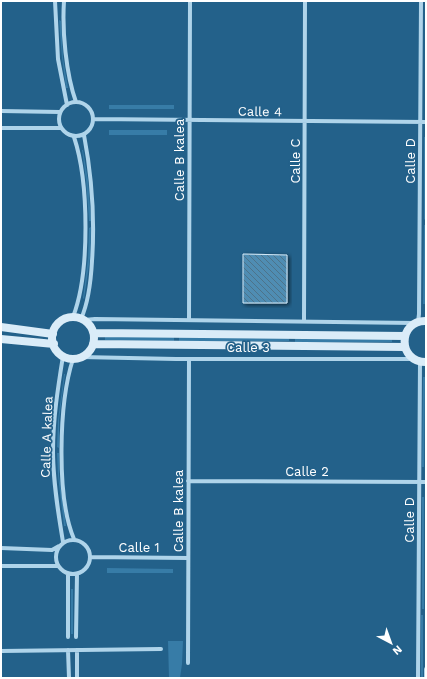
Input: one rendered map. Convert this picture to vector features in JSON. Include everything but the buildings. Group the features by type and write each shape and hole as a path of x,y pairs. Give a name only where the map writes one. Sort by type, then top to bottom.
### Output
{"street":[{"path":"55,1 58,59 67,105"},
{"path":"64,1 65,39 68,68 76,102"},
{"name":"Calle B kalea","path":"189,320 190,1"},
{"name":"Calle C","path":"304,321 305,1"},
{"name":"Calle D","path":"420,322 421,1"},
{"path":"76,102 86,105 93,114 94,119 91,128 84,135 74,137 64,132 59,123 60,112 67,105 76,102"},
{"path":"1,111 60,112"},
{"name":"Calle 4","path":"94,119 426,122"},
{"path":"1,128 61,128"},
{"path":"79,319 86,308 91,273 94,218 90,172 84,135"},
{"path":"74,137 78,149 84,192 85,245 79,319"},
{"path":"79,319 88,323 94,333 91,350 77,358 63,356 59,353 54,344 53,334 59,323 64,320 79,319"},
{"name":"Calle 3","path":"79,319 420,322"},
{"path":"420,322 411,326 405,336 405,347 407,352 420,361"},
{"path":"1,327 53,334"},
{"name":"Calle 3","path":"94,333 405,336"},
{"path":"1,339 54,344"},
{"name":"Calle 3","path":"93,344 405,347"},
{"name":"Calle A kalea","path":"63,356 56,399 53,450 55,490 63,542"},
{"name":"Calle 3","path":"77,358 420,361"},
{"name":"Calle A kalea","path":"74,539 70,528 67,511 62,450 64,408 69,372 77,358"},
{"name":"Calle B kalea","path":"188,663 189,359"},
{"name":"Calle D","path":"418,678 420,361"},
{"name":"Calle 2","path":"188,481 426,482"},
{"path":"1,548 52,550 63,542 74,539 84,543 87,547 90,556 87,567 77,574 64,572 58,566 55,556 59,546"},
{"name":"Calle 1","path":"90,556 188,558"},
{"path":"1,566 58,566"},
{"path":"68,573 68,637"},
{"path":"76,637 77,574"},
{"path":"1,651 161,649"},
{"path":"68,650 69,678"},
{"path":"77,650 77,678"},
{"path":"426,669 426,678"}],"shaded area":[{"path":"59,20 61,21 63,58 68,88 66,88 62,58"},
{"path":"426,22 426,107 425,107"},
{"path":"109,105 174,105 174,109 109,109"},
{"path":"109,130 167,130 167,135 109,135"},
{"path":"424,137 426,137 425,220 424,219"},
{"path":"82,150 88,180 91,221 89,221"},
{"path":"424,225 425,304 423,304"},
{"path":"91,227 90,258 84,299 89,228"},
{"path":"105,337 174,337 174,341 105,340"},
{"path":"179,337 289,338 289,341 179,341"},
{"path":"295,338 392,338 392,342 295,342"},
{"path":"64,374 59,420 59,448 57,447 58,420"},
{"path":"423,377 425,377 424,467 422,467"},
{"path":"57,453 59,453 59,476 66,526 64,526 58,476"},
{"path":"422,497 424,497 424,609 422,609"},
{"path":"107,568 173,569 173,573 107,573"},
{"path":"71,589 73,589 73,634 71,634"},
{"path":"421,615 423,615 423,678 421,678"},
{"path":"168,641 183,641 180,678 169,678"}]}
